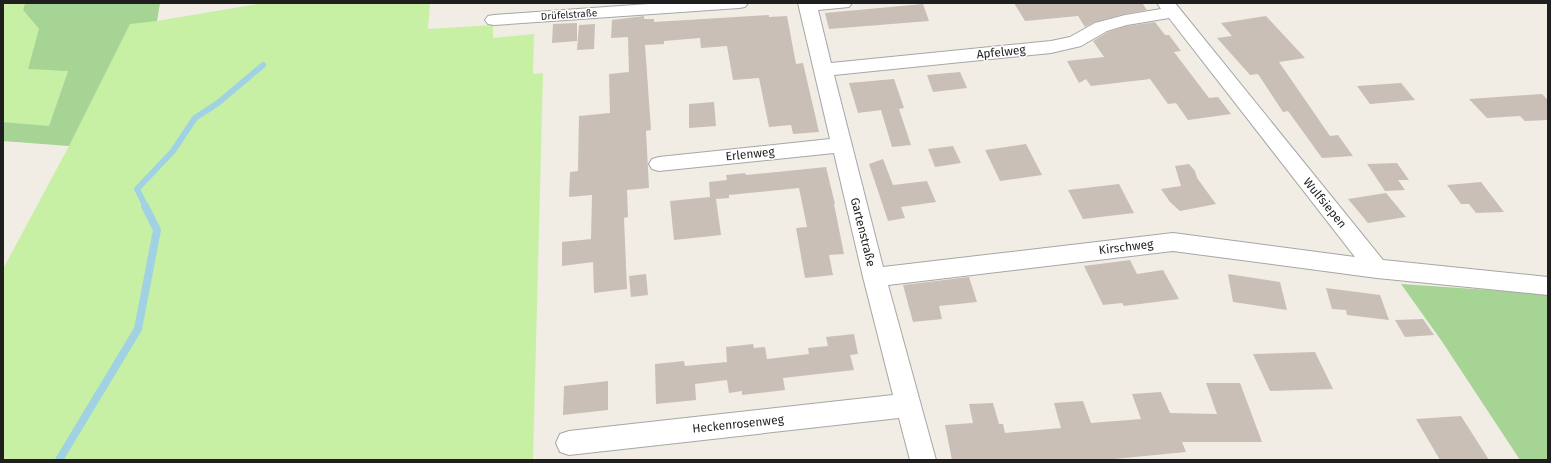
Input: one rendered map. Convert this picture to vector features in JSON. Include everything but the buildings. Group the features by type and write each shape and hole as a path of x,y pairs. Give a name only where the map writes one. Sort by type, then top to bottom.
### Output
{"street":[{"name":"Drüfelstraße","path":"494,20 739,3"},
{"path":"808,4 843,3"},
{"name":"Gartenstraße","path":"808,4 874,276 907,405 923,460"},
{"name":"Apfelweg","path":"823,70 1051,47 1075,42 1101,27 1169,7"},
{"name":"Wulfsiepen","path":"1169,7 1377,269"},
{"name":"Erlenweg","path":"659,164 842,145"},
{"name":"Kirschweg","path":"874,276 1173,242 1377,269"},
{"path":"1377,269 1548,286"},
{"name":"Heckenrosenweg","path":"569,443 907,405"}],"green space":[{"path":"3,3 25,3 23,10 39,29 68,70 49,127 3,122"},
{"path":"25,3 160,3 157,21 130,24 69,146 3,141 3,122 49,126 68,71 28,69 39,29 23,10"},
{"path":"264,3 430,3 428,29 493,25 493,38 534,34 533,74 543,73 533,460 3,460 3,269 69,146 130,23 157,21"},
{"path":"1401,284 1548,294 1548,460 1520,460 1441,340"}],"waterway":[{"path":"146,207 137,189 173,151 195,118 218,103 263,65"},
{"path":"59,460 138,329 157,230 145,206"}]}
